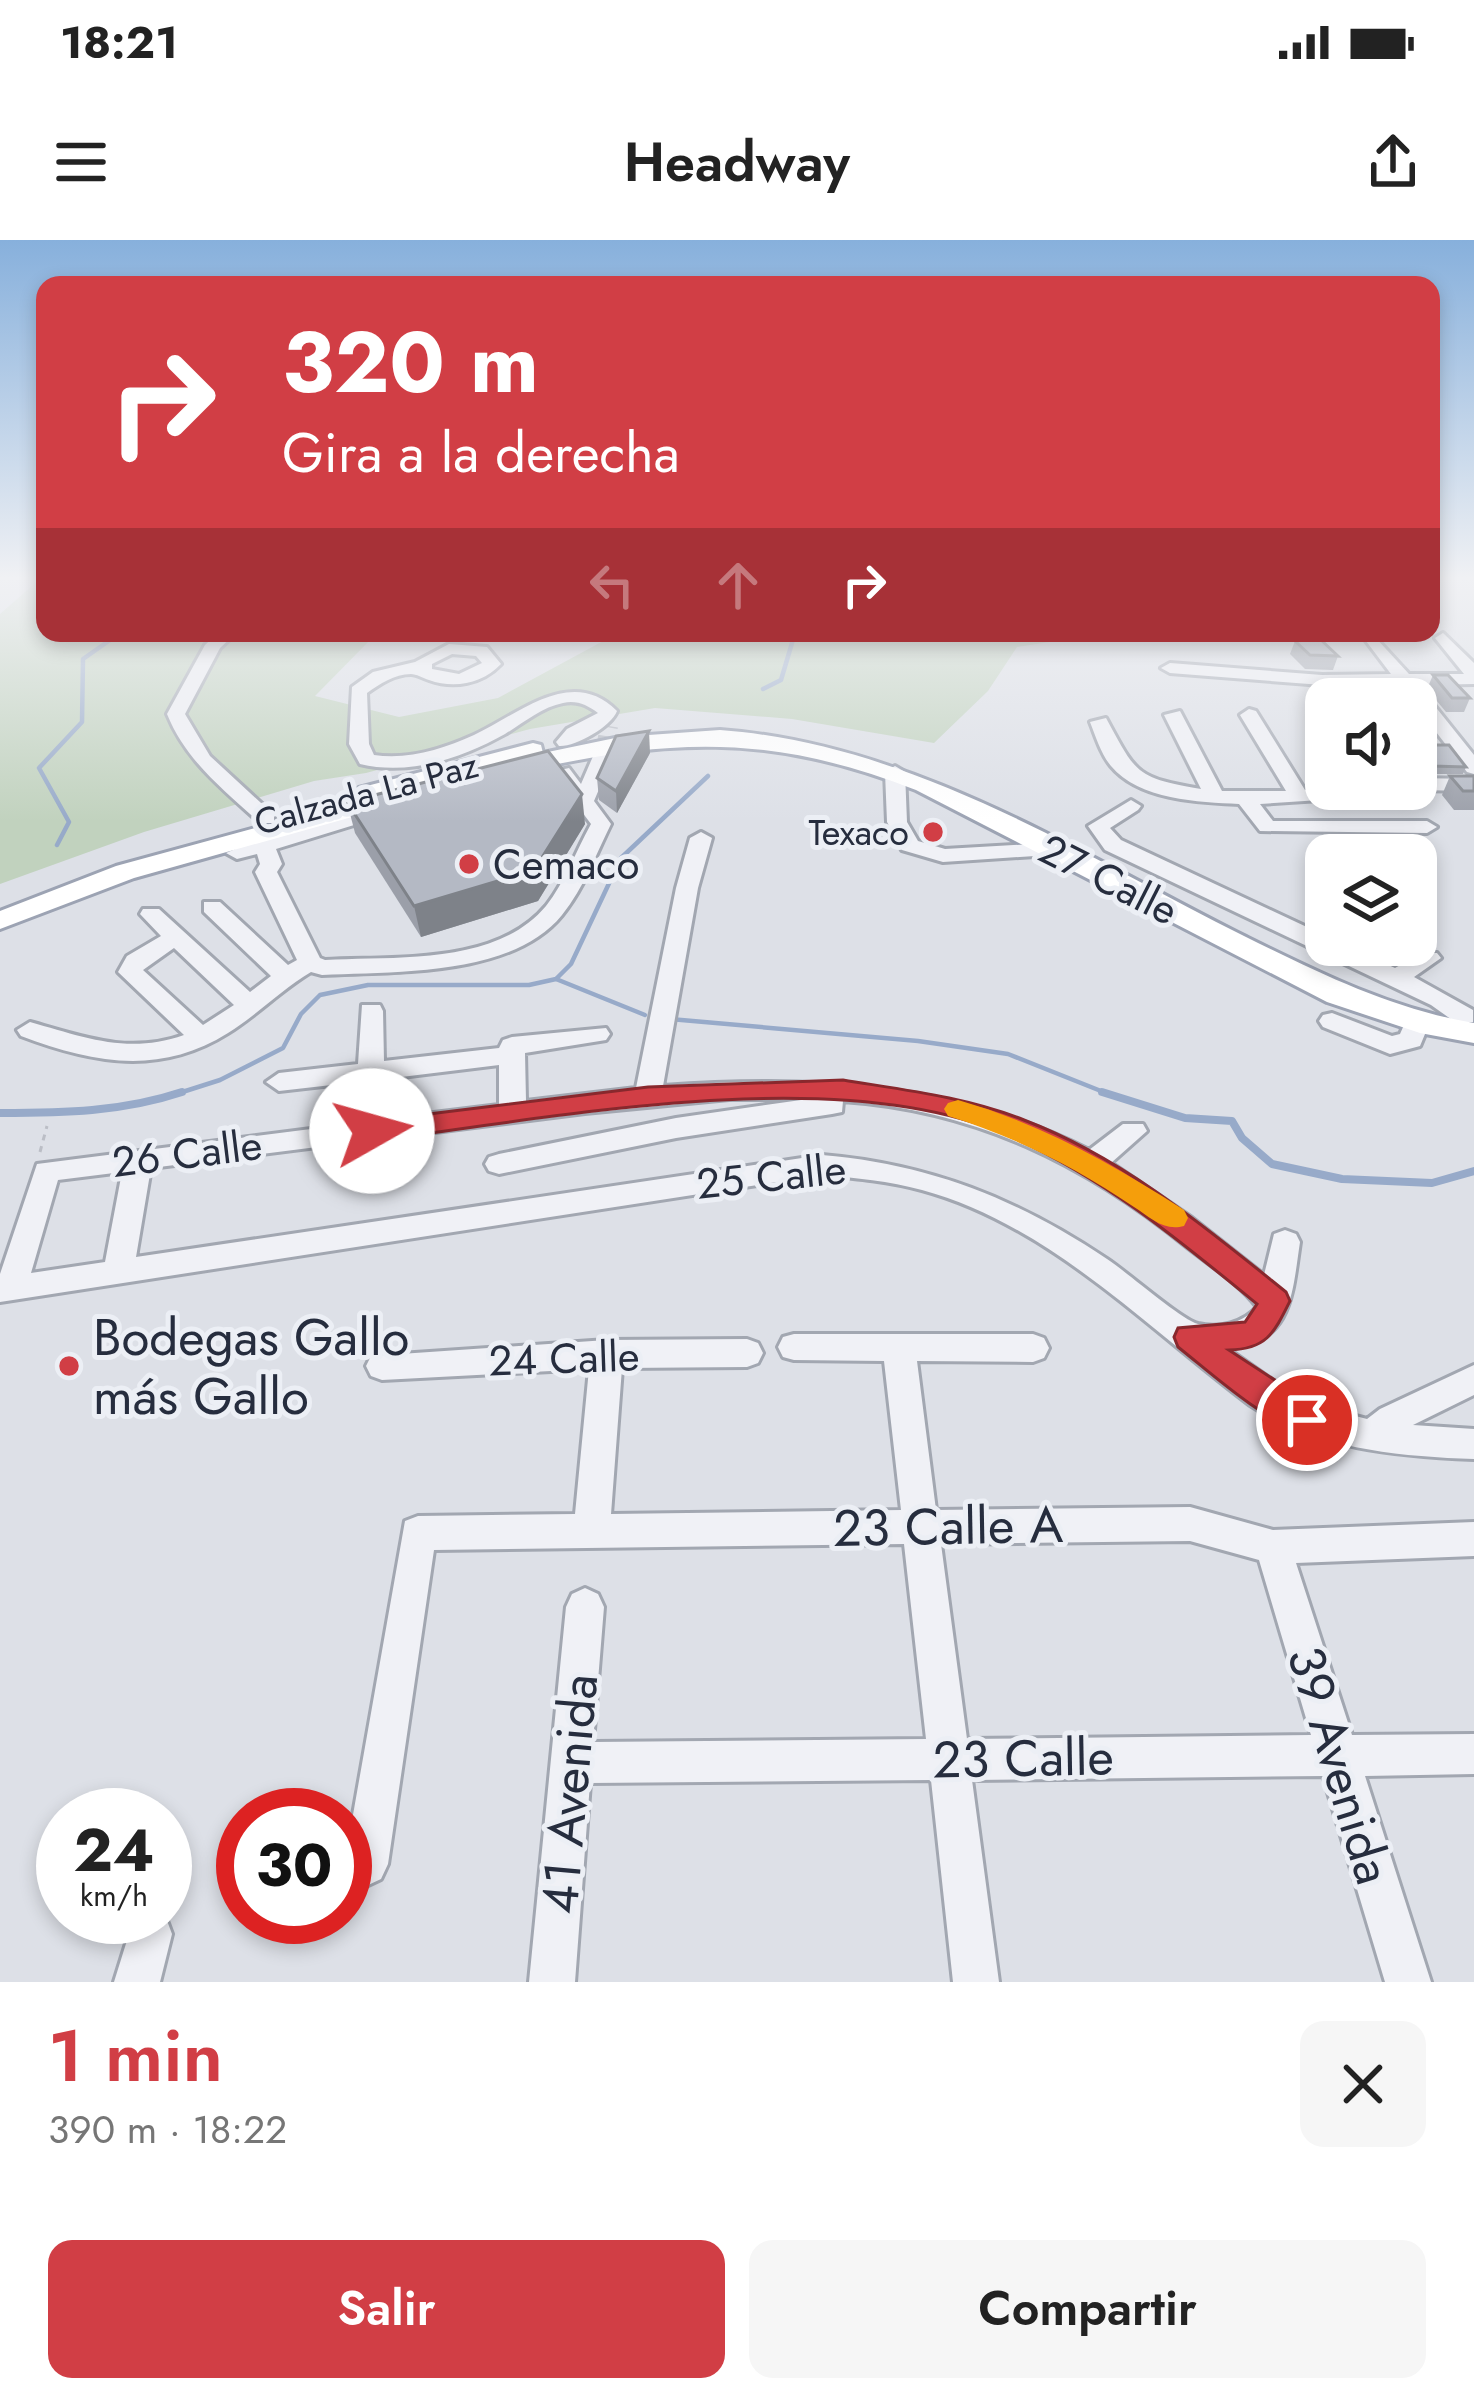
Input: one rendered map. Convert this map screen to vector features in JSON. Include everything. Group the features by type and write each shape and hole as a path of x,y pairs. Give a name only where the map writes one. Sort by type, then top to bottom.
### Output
{"main road":[{"name":"Calzada La Paz","path":"0,908 113,863 263,832 558,756 642,739 741,733"},
{"name":"27 Calle","path":"741,733 817,748 895,772 1308,981 1417,1022 1471,1022"},
{"name":"27 Calle","path":"741,733 824,739 899,761 1107,852 1367,991 1471,1022"},
{"name":"Calzada La Paz","path":"0,922 125,872 558,756"}],"street":[{"path":"205,659 176,714 184,738 263,832 271,864 266,872"},
{"path":"427,659 422,666 380,676 358,691 359,744 367,760 394,762 475,742 544,701 563,697 598,701 608,711 607,722 574,733 558,756 450,795"},
{"path":"422,666 437,678 472,677 493,664 489,659"},
{"path":"1170,668 1305,679"},
{"path":"1437,678 1474,676"},
{"path":"1173,715 1215,797"},
{"path":"1249,715 1298,795"},
{"path":"1099,722 1122,766 1180,794 1305,794"},
{"path":"1437,723 1474,768"},
{"path":"584,801 604,754"},
{"path":"266,872 310,963 322,968 467,955 520,939 549,917 601,824 558,756"},
{"path":"895,772 897,822 910,845 943,856 1050,849"},
{"path":"1437,784 1474,784"},
{"path":"1244,796 1267,827 1427,826"},
{"path":"303,828 407,806"},
{"path":"1131,806 1098,826 1107,852 1396,978 1471,1022"},
{"path":"648,1096 682,911 701,838"},
{"path":"232,847 252,871 266,872"},
{"path":"212,907 286,977"},
{"path":"152,914 249,1005"},
{"path":"176,937 135,961 130,973 201,1037"},
{"path":"30,1030 88,1052 131,1057 174,1050 310,963"},
{"path":"1396,978 1416,966"},
{"path":"370,1010 372,1131"},
{"path":"1332,1021 1390,1045 1411,1040 1417,1022"},
{"path":"513,1113 511,1055 517,1044 597,1034"},
{"path":"279,1082 511,1055"},
{"name":"26 Calle","path":"47,1171 648,1096 843,1089 950,1107 1014,1126 1090,1163 1167,1213 1275,1301"},
{"path":"500,1164 676,1128 846,1103 877,1093"},
{"path":"1090,1163 1133,1131"},
{"path":"118,1271 139,1160"},
{"name":"25 Calle","path":"6,1289 822,1165 877,1166 934,1179 991,1201 1065,1246 1252,1386 1307,1420 1372,1435 1474,1444"},
{"path":"6,1289 47,1171"},
{"path":"1190,1337 1250,1336 1258,1330 1275,1301 1285,1242"},
{"path":"794,1347 1033,1348"},
{"path":"899,1350 976,1982"},
{"name":"24 Calle","path":"382,1366 747,1352"},
{"path":"592,1530 607,1354"},
{"path":"1372,1435 1392,1419 1474,1379"},
{"name":"23 Calle A","path":"372,1826 418,1533 1190,1524 1273,1547 1474,1539"},
{"name":"39 Avenida","path":"1273,1547 1408,1982"},
{"name":"41 Avenida","path":"552,1982 585,1606"},
{"name":"23 Calle","path":"572,1763 1474,1754"},
{"path":"137,1982 147,1944"}],"path":[{"path":"47,1126 39,1150 47,1171"}],"green space":[{"path":"0,659 351,659 315,696 399,717 498,698 569,659 1009,659 988,691 934,743 792,719 655,708 530,729 366,773 314,781 144,832 0,884"}],"building":[{"path":"1433,675 1448,675 1470,698 1452,698"},
{"path":"649,731 616,791 597,778 616,736"},
{"path":"1437,745 1449,745 1466,767 1437,766"},
{"name":"Cemaco","path":"548,751 582,794 534,870 414,906 347,802"},
{"path":"1450,776 1474,776 1474,791 1463,791"}],"waterway":[{"path":"57,845 69,822 39,768 82,722 83,659"},
{"path":"763,689 781,680 787,659"},
{"path":"556,979 571,964 621,858 708,776"},
{"path":"173,1095 220,1080 283,1048 301,1014 320,995 368,985 529,985 556,979"},
{"path":"556,979 645,1015"},
{"path":"670,1019 918,1041 1008,1054 1109,1094"},
{"path":"0,1113 115,1107 182,1092"},
{"path":"1102,1092 1109,1094"},
{"path":"1109,1094 1185,1118 1232,1121 1242,1138 1272,1164 1342,1179 1432,1183 1474,1171"}],"tunnel":[{"path":"604,754 609,726"}],"slow traffic":[{"path":"958,1109 1014,1126 1090,1163 1173,1218"}],"place":[{"name":"Texaco","path":"933,832"},
{"name":"Cemaco","path":"469,864"},
{"name":"Bodegas Gallo más Gallo","path":"69,1366"}],"route":[{"path":"372,1131 648,1096 843,1089 950,1107 1014,1126 1090,1163 1167,1213 1275,1301 1250,1336 1190,1337 1252,1386 1307,1420"}]}
